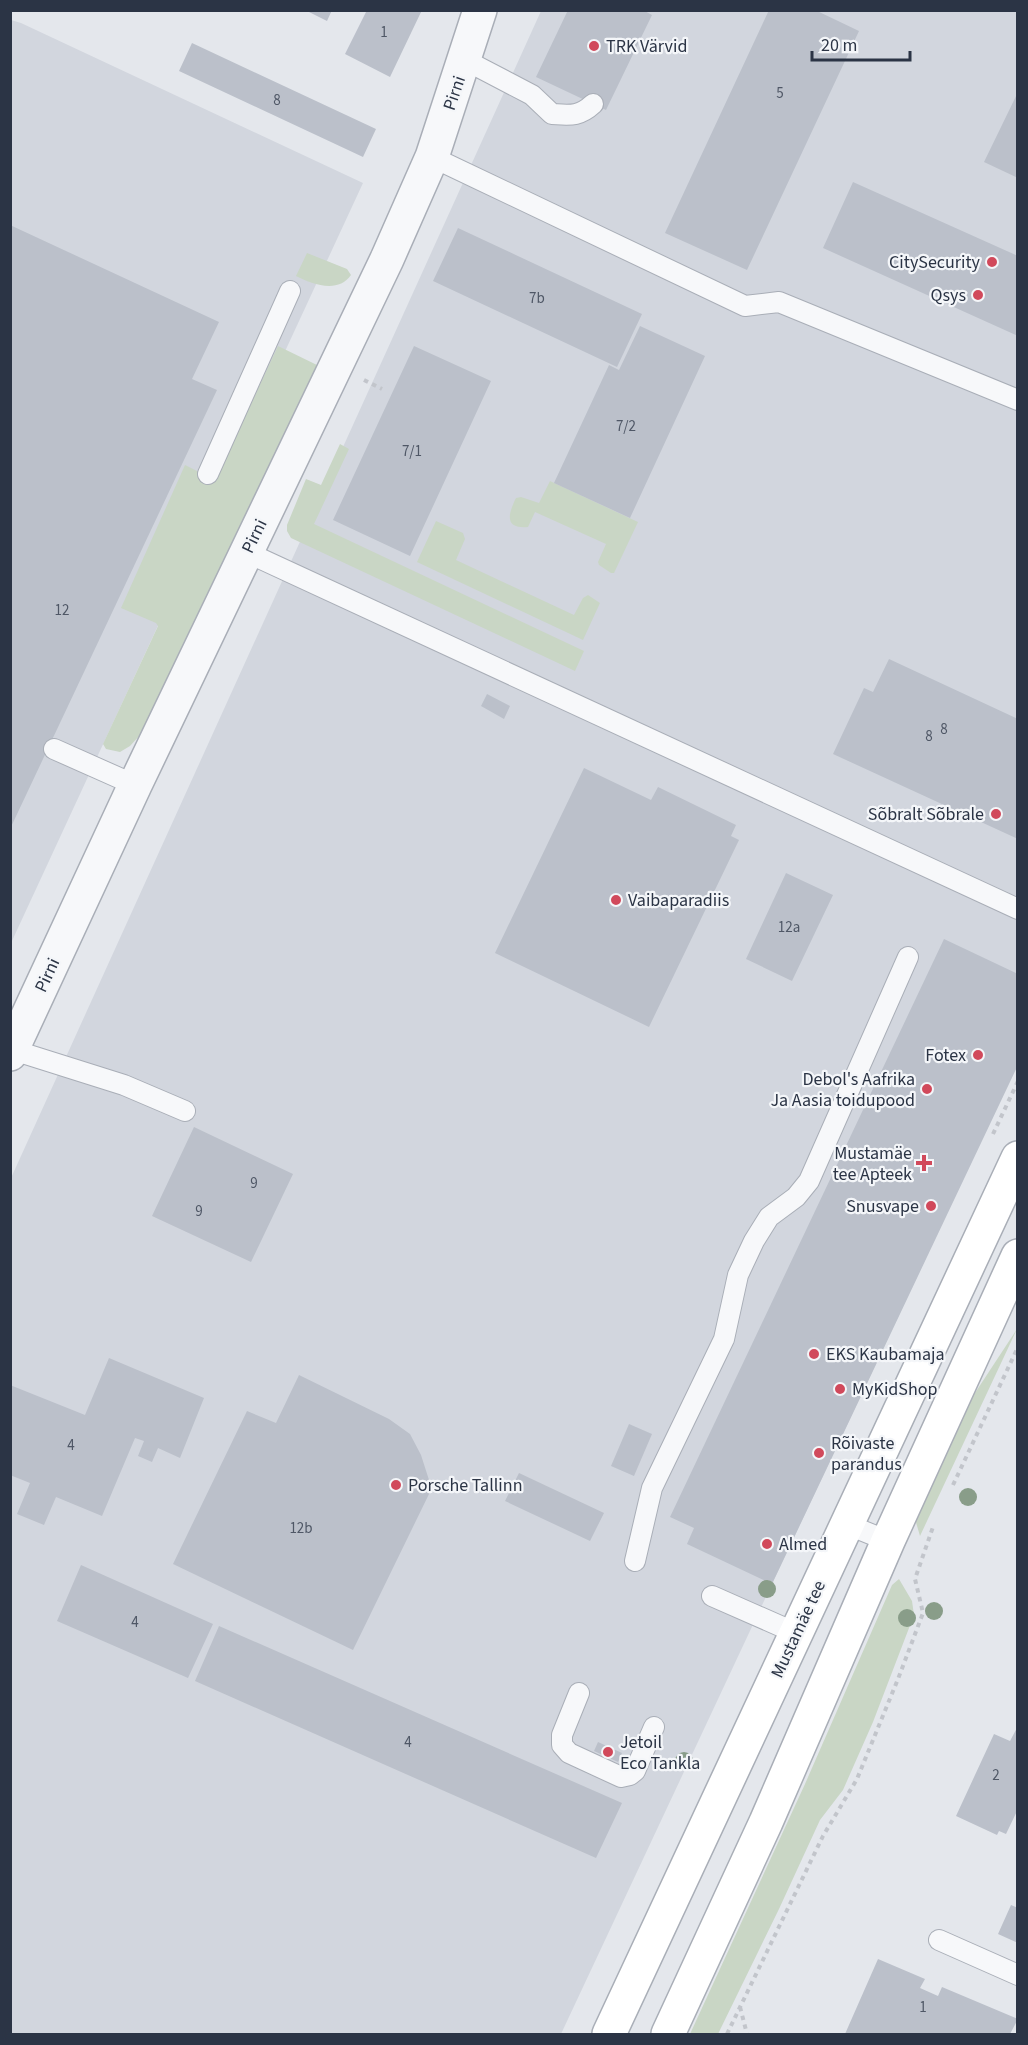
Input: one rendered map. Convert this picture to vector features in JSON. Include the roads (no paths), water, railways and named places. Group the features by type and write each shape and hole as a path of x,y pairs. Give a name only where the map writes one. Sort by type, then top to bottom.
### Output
{"main road":[{"name":"Mustamäe tee","path":"609,2034 1017,1158"},
{"path":"668,2034 766,1822 888,1541 1017,1256"}],"street":[{"name":"Pirni","path":"11,1052 135,785 357,323 432,157 480,10"}],"lane":[{"path":"465,60 532,95 552,114 571,116 585,111 593,104"},
{"path":"432,157 745,306 779,302 1017,400"},
{"path":"208,474 290,291"},
{"path":"246,552 1017,909"},
{"path":"54,749 135,785"},
{"path":"634,1561 652,1488 724,1339 738,1275 754,1241 770,1216 796,1197 809,1181 908,957"},
{"path":"11,1052 124,1085 185,1112"},
{"path":"846,1524 888,1541"},
{"path":"712,1596 796,1633"},
{"path":"579,1693 562,1735 562,1745 569,1753 600,1768 621,1777 630,1775 635,1771 654,1727"},
{"path":"939,1940 1017,1975"}],"place":[{"name":"TRK Värvid","path":"594,46"},
{"name":"CitySecurity","path":"992,262"},
{"name":"Qsys","path":"978,295"},
{"name":"Sõbralt Sõbrale","path":"996,814"},
{"name":"Vaibaparadiis","path":"616,900"},
{"name":"Fotex","path":"978,1055"},
{"name":"Debol's Aafrika Ja Aasia toidupood","path":"927,1089"},
{"name":"Mustamäe tee Apteek","path":"924,1163"},
{"name":"Snusvape","path":"931,1206"},
{"name":"EKS Kaubamaja","path":"814,1354"},
{"name":"MyKidShop","path":"840,1389"},
{"name":"Rõivaste parandus","path":"819,1453"},
{"name":"Porsche Tallinn","path":"396,1485"},
{"name":"Almed","path":"767,1544"},
{"name":"Jetoil Eco Tankla","path":"608,1752"}]}
